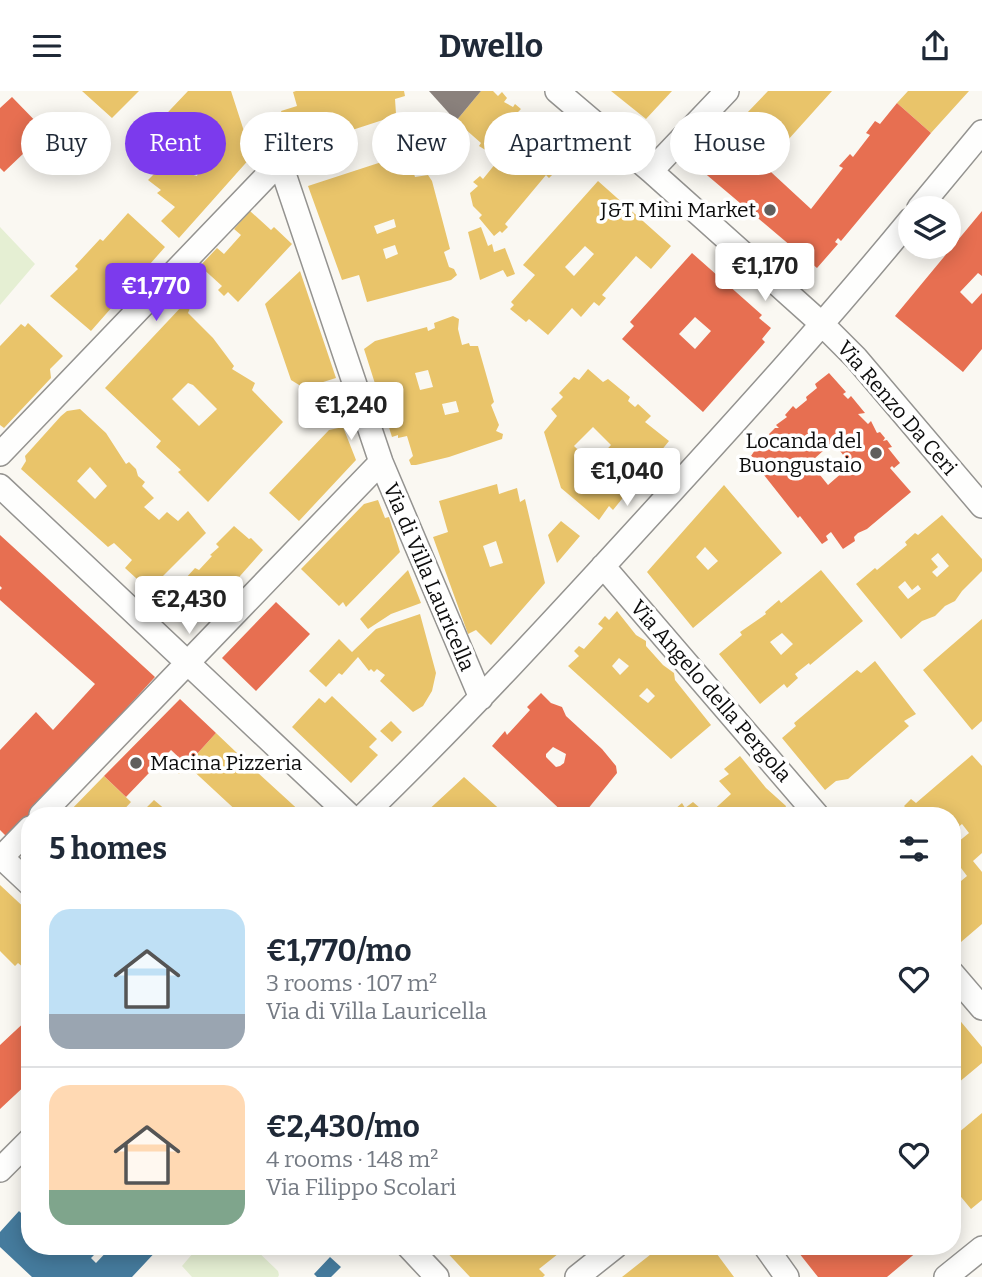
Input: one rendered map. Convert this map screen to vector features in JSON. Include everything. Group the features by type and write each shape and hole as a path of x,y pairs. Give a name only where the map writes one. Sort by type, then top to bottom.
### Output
{"street":[{"name":"Via Renzo Da Ceri","path":"557,91 582,112"},
{"path":"656,166 727,91"},
{"path":"929,196 982,132"},
{"name":"Via di Villa Lauricella","path":"0,454 280,162 381,462 481,698"},
{"name":"Via Renzo Da Ceri","path":"655,175 823,325 856,358 982,506"},
{"path":"372,807 481,698 603,566 823,325 898,234"},
{"path":"49,807 381,462"},
{"path":"0,486 340,807"},
{"name":"Via Angelo della Pergola","path":"603,566 810,807"},
{"path":"21,837 1,857 21,876"},
{"path":"961,984 982,1008"},
{"path":"0,1170 21,1149"},
{"path":"946,1277 982,1248"},
{"path":"416,1255 437,1277"},
{"path":"577,1277 605,1255"},
{"path":"771,1255 787,1277"}],"green space":[{"path":"0,227 35,264 0,305"},
{"path":"191,1255 261,1255 279,1275 192,1277 182,1266"}],"building: Homes":[{"path":"82,91 139,91 112,118 111,112 105,112"},
{"path":"188,91 231,91 240,119 240,169 179,238 161,221 175,207 157,193 161,190 148,180 153,175 226,175 226,112 168,112"},
{"path":"404,91 405,96 395,99 396,112 372,112 372,124 358,128 358,112 281,112 297,106 293,92"},
{"path":"481,91 493,91 498,96 502,92 507,98 504,102 513,107 515,104 521,109 518,112 484,112 484,149 470,133 470,112 464,112"},
{"path":"611,91 672,91 652,112 637,112"},
{"path":"768,91 832,91 790,138 790,112 748,112"},
{"path":"908,91 969,91 931,133 897,103"},
{"path":"372,165 372,175 428,175 432,181 450,249 444,252 449,267 454,269 457,275 451,280 367,302 359,275 342,280 308,186 342,175 358,175 358,170","holes":["394,219 396,227 377,234 374,226","395,245 398,254 386,259 383,249"]},
{"path":"486,175 546,175 505,224 508,227 494,236 479,218 482,215 473,206 470,193 478,186 473,182 480,176 483,179"},
{"path":"598,181 671,246 651,269 636,256 602,295 606,298 599,306 594,302 581,317 572,308 548,335 529,319 526,322 510,309 514,305 511,302 535,275 523,265","holes":["585,246 594,254 574,276 565,267"]},
{"path":"250,211 271,230 274,227 292,244 238,302 228,292 224,296 218,290 222,286 200,266 217,248 224,254 241,235 234,229"},
{"path":"128,213 165,247 91,331 50,296 78,269 75,266 100,239 103,241"},
{"path":"481,227 488,246 492,244 494,252 505,248 515,274 507,277 503,270 480,280 468,232"},
{"path":"300,271 336,378 304,388 291,380 265,304"},
{"path":"183,305 190,308 188,313 213,338 234,366 232,369 255,383 252,390 283,422 208,502 178,472 181,470 156,447 161,441 105,388","holes":["188,383 217,409 199,426 172,399"]},
{"path":"453,316 459,319 458,329 462,345 469,343 470,346 478,346 494,402 491,405 499,425 496,431 503,434 502,439 449,457 411,465 409,460 413,456 407,436 392,437 364,349 375,341 427,327 428,331 435,328 434,323","holes":["428,370 433,387 420,390 415,373","456,401 459,412 445,415 442,404"]},
{"path":"28,323 63,356 50,369 51,378 4,428 0,425 0,346 21,324 25,327"},
{"path":"588,369 603,382 608,379 630,397 628,401 635,407 638,404 651,416 645,422 669,441 613,510 609,506 599,520 561,488 544,432 557,416 551,409 563,397 559,393 574,377 579,380","holes":["593,427 611,445 593,464 574,446"]},
{"path":"80,409 106,433 126,464 129,462 136,469 138,476 145,482 142,486 154,498 144,507 159,520 167,512 178,521 188,511 206,533 149,590 125,568 132,560 114,543 108,547 21,469 26,461 25,456 67,411","holes":["90,467 107,486 95,499 77,481"]},
{"path":"343,427 356,460 299,521 269,493 329,430"},
{"path":"497,484 499,494 517,488 520,502 525,499 545,583 491,645 476,630 468,634 433,537 448,532 439,501","holes":["496,541 503,563 490,567 483,546"]},
{"path":"724,485 782,553 693,628 647,572","holes":["705,547 718,561 708,570 696,557"]},
{"path":"378,500 385,518 389,517 400,552 346,607 343,602 339,606 301,569 364,504"},
{"path":"942,515 982,559 982,571 955,601 935,616 922,621 901,639 856,584 907,545 905,542 915,533 918,535","holes":["938,553 949,566 937,577 932,572 938,567 931,559","905,581 912,590 918,585 921,589 908,599 898,587"]},
{"path":"561,521 580,536 557,563 548,535"},
{"path":"234,526 263,550 201,620 190,628 167,605 187,581 185,579 195,568 199,570 212,556 210,555 219,547 216,544"},
{"path":"408,570 421,603 391,614 368,629 360,619"},
{"path":"821,570 863,621 810,665 809,663 795,674 798,678 787,688 784,684 760,704 719,654 742,635 740,632 766,614 779,600 781,603","holes":["782,633 793,644 781,655 770,642"]},
{"path":"617,611 636,635 646,641 646,646 663,665 674,673 675,680 711,725 671,759 568,666 579,656 574,651 579,646 584,649 603,628 598,624 605,616 609,620","holes":["619,658 629,666 620,675 612,666","647,688 655,696 648,703 639,696"]},
{"path":"420,614 436,673 432,691 423,706 413,712 380,681 385,675 377,669 374,672 371,669 369,671 358,657 342,675 339,673 326,687 309,671 339,639 352,652 376,629"},
{"path":"982,619 982,721 972,730 923,670"},
{"path":"875,661 916,714 904,721 909,726 848,779 836,781 825,790 782,738 796,726 794,723 857,670 861,673"},
{"path":"332,696 377,739 369,747 378,755 351,783 292,727 319,698 325,703"},
{"path":"391,721 402,732 392,742 380,731"},
{"path":"216,733 295,807 232,807 187,765"},
{"path":"972,755 982,766 982,853 973,861 982,872 982,924 961,942 961,881 967,876 961,868 961,840 969,833 961,825 961,807 904,806 911,799 916,803"},
{"path":"177,756 187,765 179,774 169,764"},
{"path":"740,756 766,788 786,806 717,807 731,794 719,781 729,774 724,769"},
{"path":"104,776 131,802 126,807 74,807"},
{"path":"464,777 497,807 432,807"},
{"path":"154,800 162,807 147,807"},
{"path":"693,802 699,807 686,807"},
{"path":"0,885 21,905 21,966 18,963 15,966 0,951"},
{"path":"961,1022 982,1047 982,1063 961,1080"},
{"path":"982,1113 982,1200 971,1209 961,1197 961,1130"},
{"path":"449,1255 557,1255 539,1269 545,1275 543,1277 470,1277"},
{"path":"650,1255 718,1255 734,1277 622,1277"}],"building: Shops":[{"path":"12,97 27,112 21,112 21,156 4,172 0,168 0,108"},
{"path":"897,103 931,133 841,241 838,238 835,242 838,244 817,268 707,175 774,175 811,209 843,168 839,166 850,154 853,157 870,135 866,133 875,121 880,124"},
{"path":"982,211 982,276 978,273 960,292 972,304 982,293 982,349 963,372 895,316 942,259 961,259 961,236"},
{"path":"692,253 762,315 759,318 771,328 762,339 765,342 703,412 622,339 634,326 630,322","holes":["695,317 711,331 695,349 679,334"]},
{"path":"829,373 846,392 843,394 848,399 851,396 865,413 858,414 868,424 871,421 877,433 880,432 885,438 883,441 887,440 892,447 888,448 900,463 890,468 911,492 867,529 858,533 854,537 855,541 843,549 831,532 826,536 828,540 822,544 800,516 798,518 751,456 757,447 762,446 760,444 765,439 769,440 769,434 779,428 776,425 787,417 785,415 793,406 796,409 807,400 806,397 817,388 815,384","holes":["833,442 851,465 828,485 808,460 814,459"]},
{"path":"0,535 155,677 36,807 21,807 21,824 8,838 0,830 0,750 36,712 53,730 95,684 0,600"},
{"path":"276,602 310,634 256,691 222,658"},
{"path":"541,693 551,703 562,707 566,716 602,749 616,766 617,773 589,807 557,807 492,746 505,731 507,735 530,710 527,707","holes":["553,747 566,754 564,763 556,767 546,754"]},
{"path":"180,699 216,733 187,765 171,750 126,797 104,776"},
{"path":"21,1025 21,1089 0,1109 0,1045"},
{"path":"801,1255 913,1255 887,1277 818,1277"}],"building: Public":[{"path":"19,1211 21,1255 94,1255 91,1258 96,1263 104,1255 153,1255 132,1277 32,1277 0,1247 0,1232"},
{"path":"330,1257 341,1267 331,1277 317,1277 314,1274"}],"building: Industry":[{"path":"429,91 481,91 464,112 448,112"}],"place":[{"name":"J&T Mini Market","path":"770,210"},
{"name":"Locanda del Buongustaio","path":"876,453"},
{"name":"Macina Pizzeria","path":"136,763"}]}
